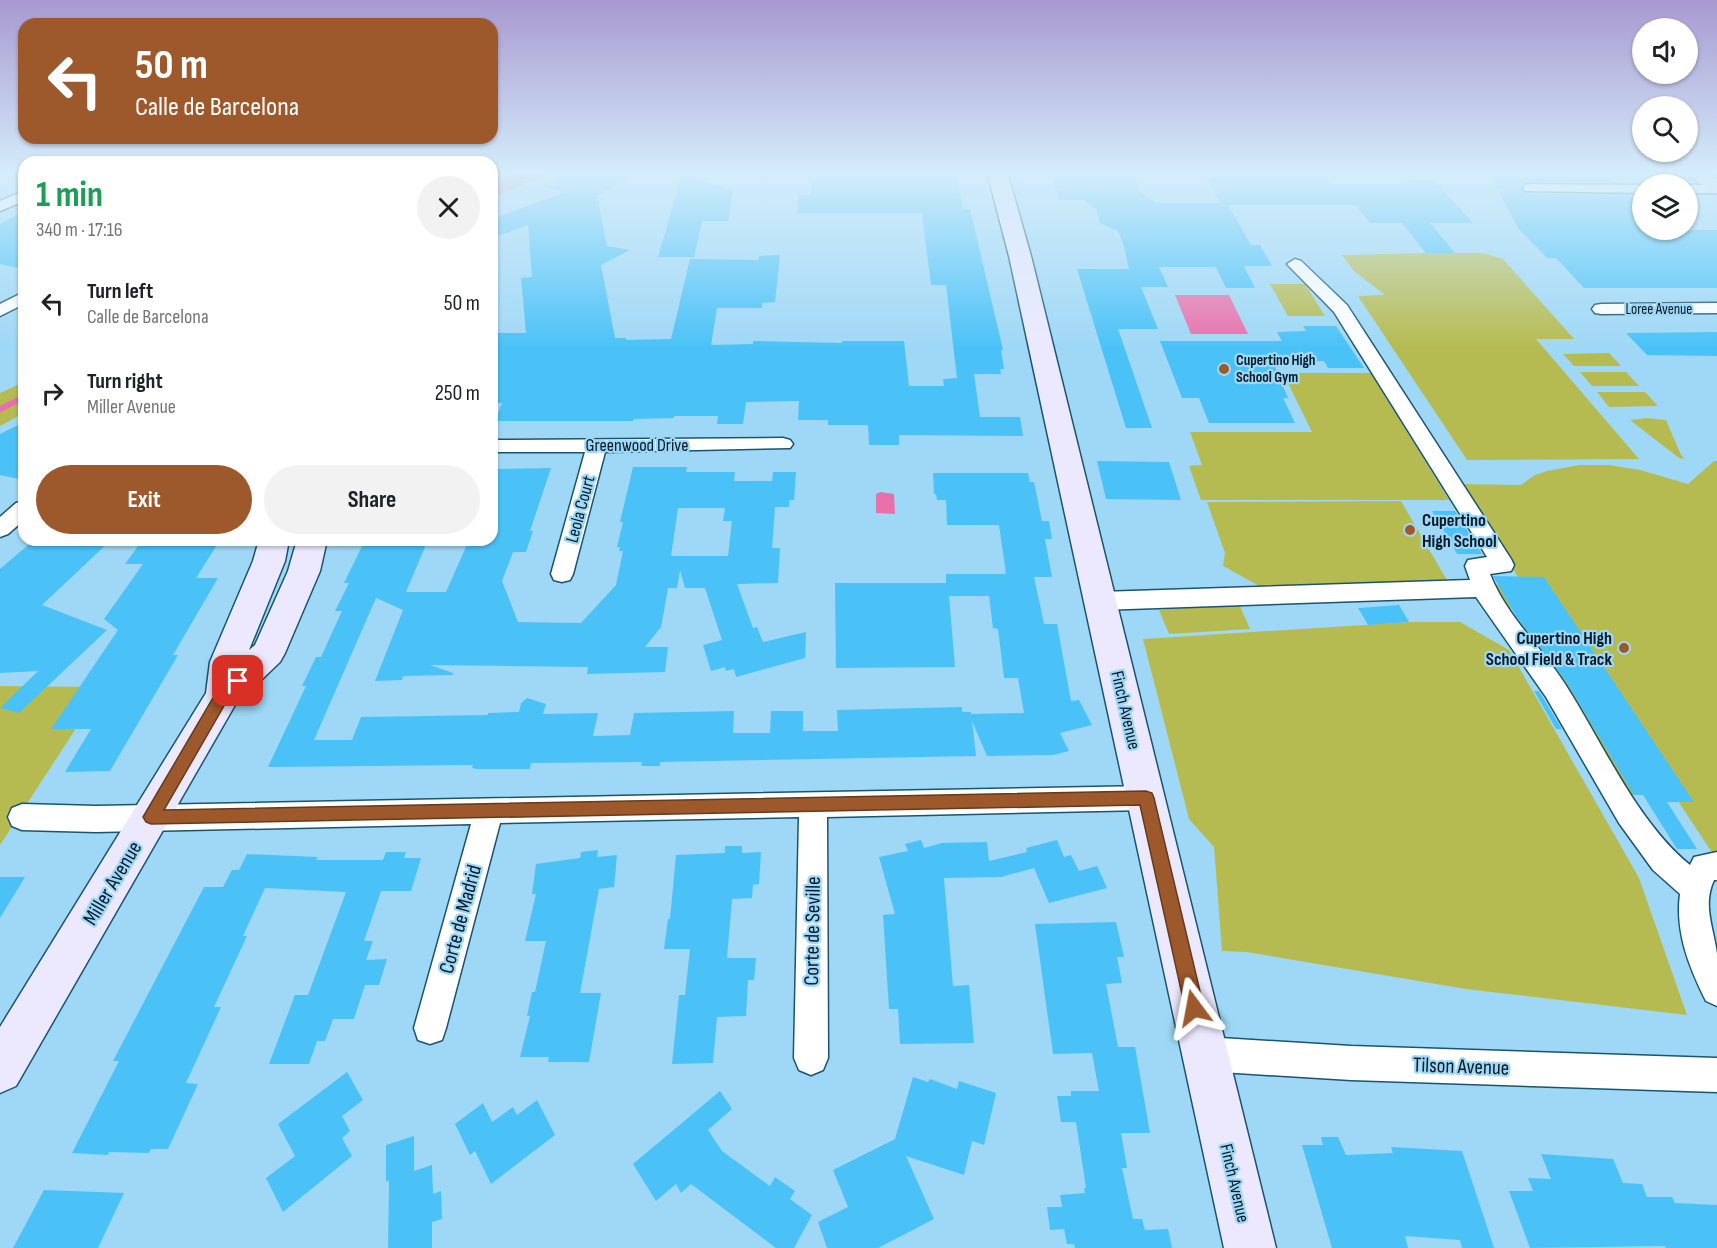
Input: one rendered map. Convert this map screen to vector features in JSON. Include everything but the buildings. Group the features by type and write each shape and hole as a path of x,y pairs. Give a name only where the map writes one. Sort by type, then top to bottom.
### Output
{"street":[{"name":"Finch Avenue","path":"1013,230 1250,1248"},
{"path":"1294,264 1341,309 1503,565 1476,566 1487,596 1554,690 1629,814 1663,861 1695,888"},
{"path":"0,311 18,301"},
{"name":"Loree Avenue","path":"1601,309 1717,308"},
{"name":"Greenwood Drive","path":"498,446 783,444"},
{"name":"Leola Court","path":"562,574 597,445"},
{"path":"0,528 18,513"},
{"name":"Miller Avenue","path":"223,695 227,662 269,561 273,546"},
{"name":"Miller Avenue","path":"0,1070 223,695 268,653 304,571 310,546"},
{"path":"1100,601 1484,588"},
{"path":"22,817 151,817 1146,798"},
{"name":"Corte de Seville","path":"811,1058 813,804"},
{"name":"Corte de Madrid","path":"430,1028 489,810"},
{"path":"1717,866 1704,867 1695,888 1696,935 1705,967 1717,990"},
{"name":"Tilson Avenue","path":"1205,1054 1351,1063 1717,1075"}],"green space":[{"path":"1482,253 1503,259 1574,339 1536,339 1639,459 1467,460 1358,296 1385,295 1354,271 1342,255"},
{"path":"1270,284 1305,284 1325,316 1288,316"},
{"path":"1609,353 1621,366 1574,366 1563,354"},
{"path":"1580,372 1626,372 1639,386 1592,386"},
{"path":"1283,373 1371,373 1449,500 1201,500 1189,466 1202,465 1190,432 1312,432"},
{"path":"18,385 18,416 0,426 0,393"},
{"path":"1597,392 1645,392 1658,406 1609,407"},
{"path":"1646,418 1666,420 1681,455 1685,459 1679,458 1630,420"},
{"name":"Cupertino High School Field & Track","path":"1714,461 1717,461 1717,860 1674,795 1629,795 1518,625 1523,625 1513,609 1508,608 1494,586 1518,577 1458,484 1521,485 1535,475 1547,471 1579,465 1609,465 1640,470 1688,484"},
{"path":"1401,501 1448,582 1261,587 1223,566 1225,553 1207,502"},
{"path":"1239,604 1250,629 1169,634 1159,610"},
{"path":"1411,622 1460,622 1509,650 1639,878 1687,1015 1466,989 1247,952 1222,951 1214,847 1189,819 1143,639"},
{"path":"0,686 103,687 0,845"}],"shaded area":[{"path":"1175,295 1229,295 1248,334 1191,334"},
{"path":"880,492 894,494 895,514 876,513 876,494"}],"waterway":[{"path":"0,409 18,400"}],"place":[{"name":"Cupertino High School Gym","path":"1224,369"},
{"name":"Cupertino High School","path":"1410,530"},
{"name":"Cupertino High School Field & Track","path":"1624,648"}],"route":[{"path":"238,681 223,695 151,817 1146,798 1194,1008"}]}
